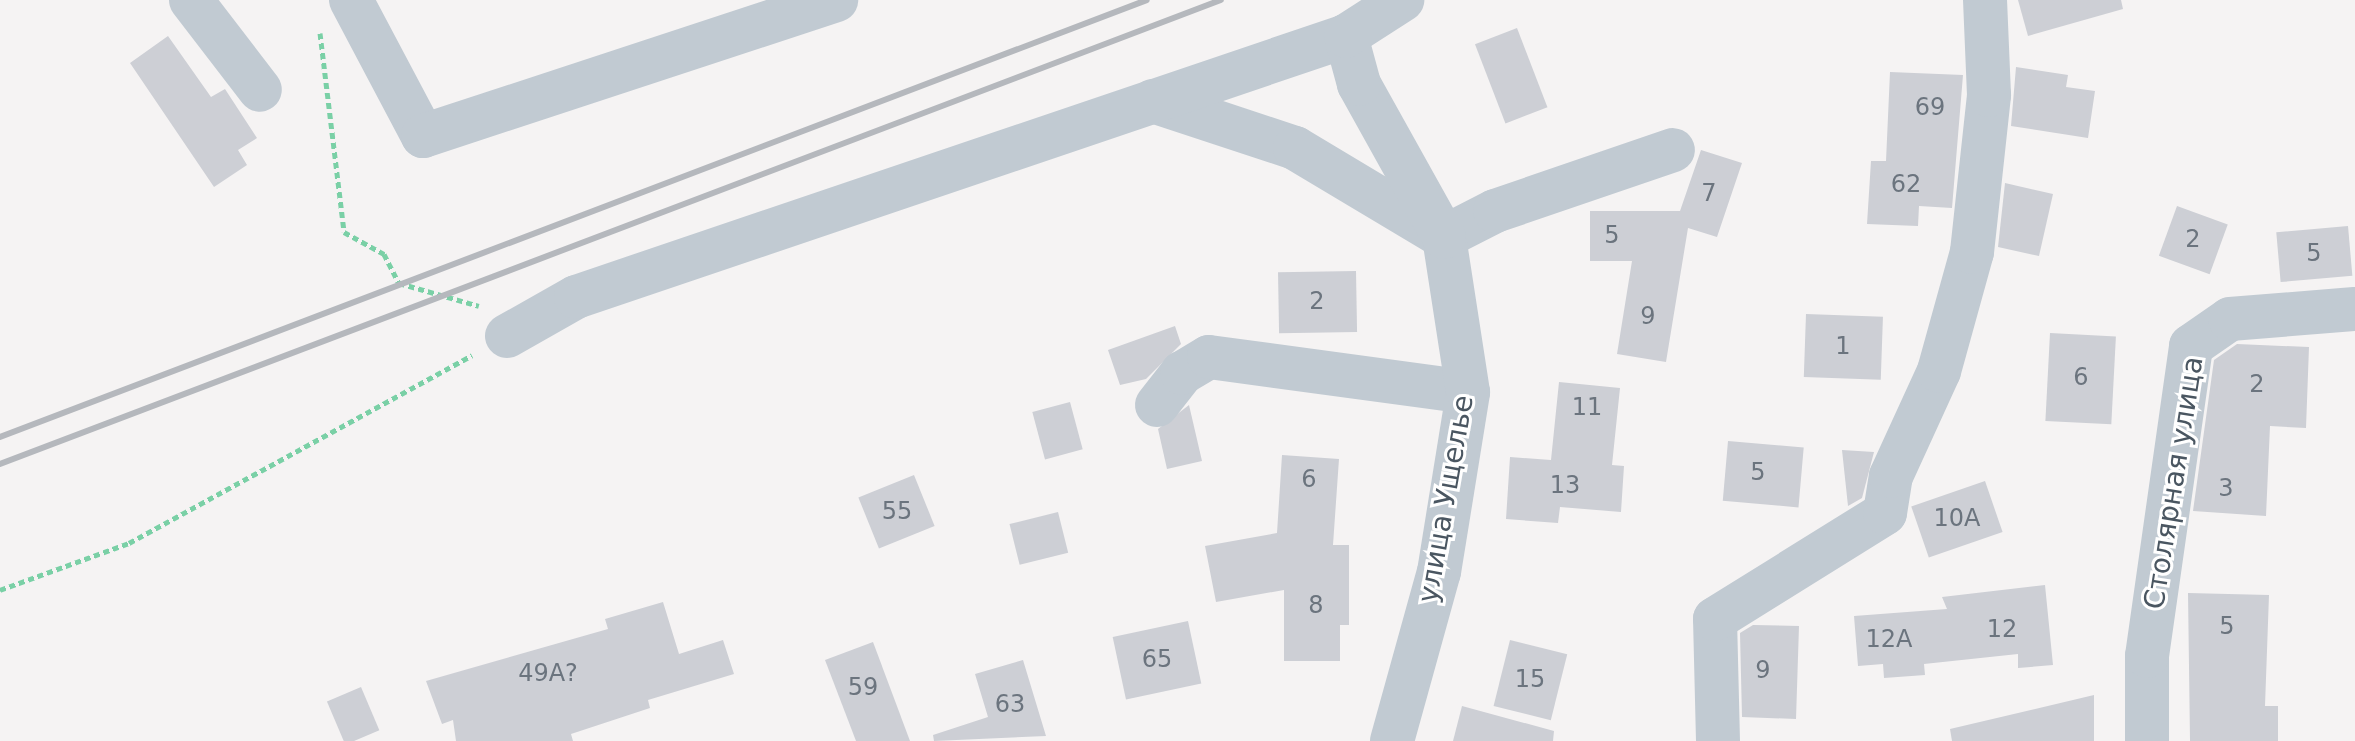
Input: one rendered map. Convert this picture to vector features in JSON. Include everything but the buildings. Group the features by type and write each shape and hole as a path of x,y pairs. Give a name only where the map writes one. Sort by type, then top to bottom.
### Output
{"street":[{"path":"191,0 260,90"},
{"path":"334,8 423,136 836,0"},
{"path":"507,336 576,297 1346,36 1402,0"},
{"path":"1718,741 1715,619 1885,513 1891,476 1939,371 1972,252 1989,95 1985,0"},
{"name":"улица Ущелье","path":"1346,36 1359,84 1444,237 1468,392 1439,572 1392,741"},
{"path":"1153,101 1295,148 1444,237 1495,211 1673,150"},
{"name":"Столярная улица","path":"2147,741 2147,656 2191,346 2230,319 2355,309"},
{"path":"1157,405 1182,373 1209,357 1468,392"}],"path":[{"path":"0,590 129,543 507,336 497,311 399,283 384,254 344,232 334,8"}],"railway":[{"path":"0,437 1147,0"},
{"path":"0,464 1221,0"}]}
